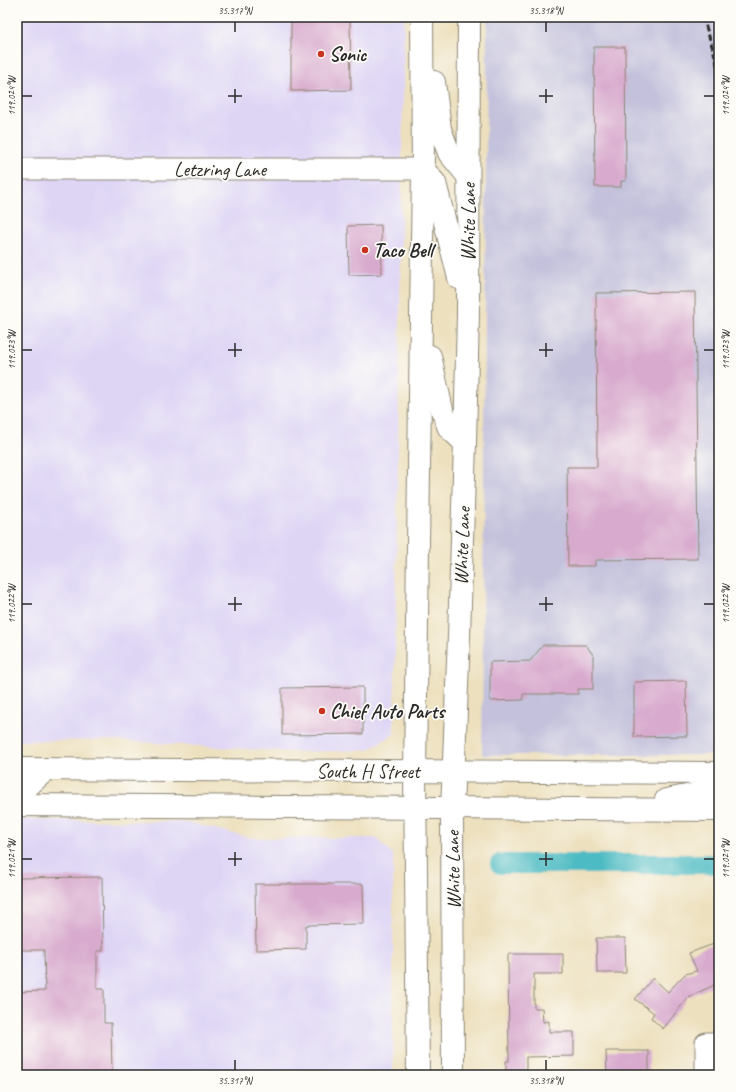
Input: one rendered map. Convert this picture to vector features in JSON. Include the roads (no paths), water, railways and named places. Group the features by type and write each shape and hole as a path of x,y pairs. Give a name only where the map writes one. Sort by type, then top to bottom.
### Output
{"main road":[{"name":"White Lane","path":"418,1075 415,772 422,319 422,17"},
{"path":"426,17 440,129 450,153 468,176"},
{"name":"White Lane","path":"453,1075 452,809 468,314 469,17"},
{"path":"423,169 435,183 468,314"},
{"path":"422,319 442,410 450,428 465,443"},
{"name":"South H Street","path":"17,769 719,773"},
{"path":"17,786 30,784 47,769"},
{"path":"607,810 702,793 719,786"},
{"name":"South H Street","path":"17,805 719,810"}],"street":[{"name":"Letzring Lane","path":"17,169 423,169"},
{"path":"706,1075 713,1043"}],"waterway":[{"path":"500,864 719,864"}],"railway":[{"path":"703,17 716,59 719,77"}],"place":[{"name":"Sonic","path":"321,54"},
{"name":"Taco Bell","path":"365,250"},
{"name":"Chief Auto Parts","path":"322,711"}]}
